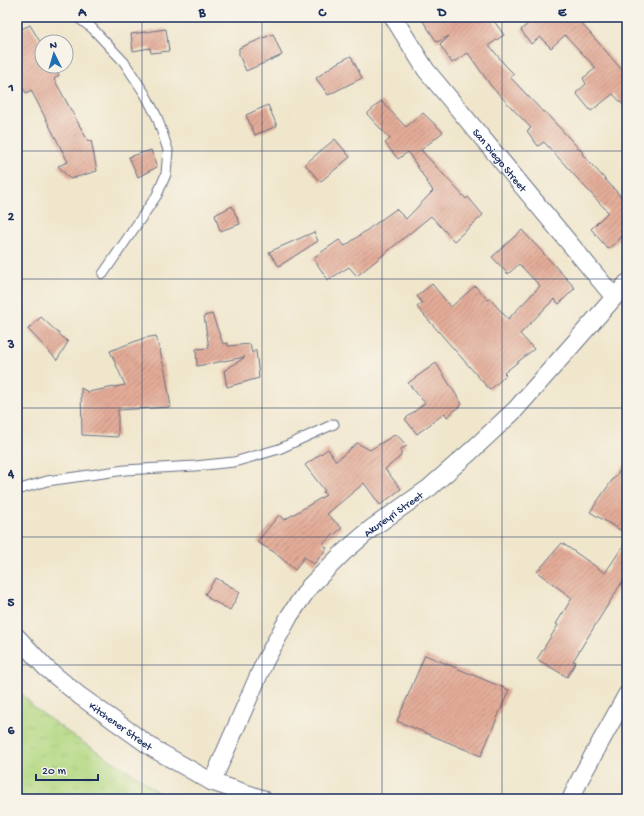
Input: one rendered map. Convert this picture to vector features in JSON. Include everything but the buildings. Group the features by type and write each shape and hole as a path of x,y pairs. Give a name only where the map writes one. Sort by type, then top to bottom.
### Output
{"street":[{"name":"San Diego Street","path":"393,17 426,70 614,297"},
{"name":"Akureyri Street","path":"212,782 265,661 290,615 310,586 344,552 372,528 429,488 515,410 627,283"},
{"name":"Kitchener Street","path":"17,637 46,668 80,696 154,749 212,782 263,799"},
{"path":"571,799 580,779 627,694"}],"lane":[{"path":"77,17 92,28 124,62 145,94 157,118 168,150 166,174 156,196 102,274"},
{"path":"17,490 47,481 125,470 234,462 278,449 334,424"}],"green space":[{"path":"17,689 36,709 76,738 141,779 166,799 17,799"}]}
